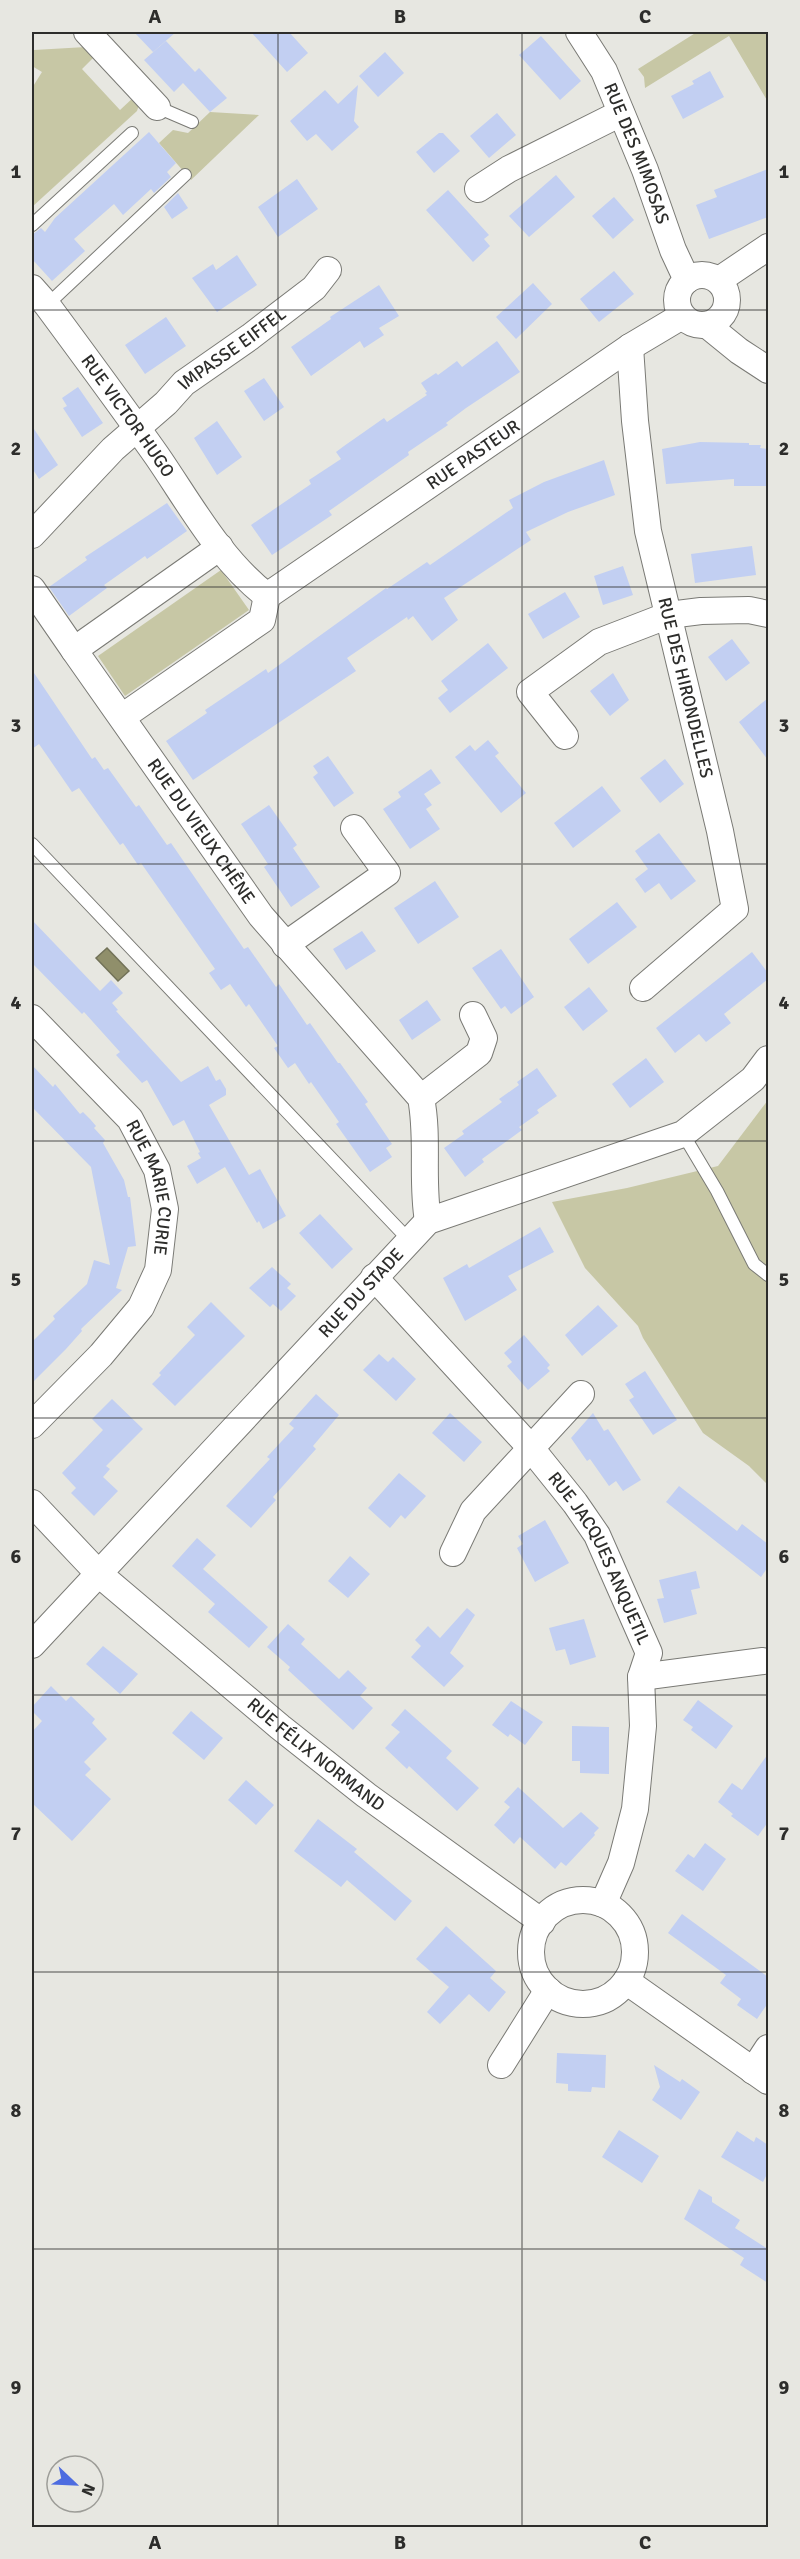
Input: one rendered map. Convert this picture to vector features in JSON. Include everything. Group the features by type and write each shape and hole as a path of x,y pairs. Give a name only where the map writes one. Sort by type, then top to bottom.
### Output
{"street":[{"path":"87,32 157,107"},
{"name":"RUE DES MIMOSAS","path":"579,32 604,71 687,280"},
{"path":"478,189 509,169 621,113"},
{"path":"719,280 768,247"},
{"name":"IMPASSE EIFFEL","path":"32,535 113,449 184,383 250,337 314,288 328,270"},
{"path":"703,274 719,280 728,295 728,303 721,318 707,325 693,324 682,316 677,301 678,293 687,280 703,274"},
{"name":"RUE VICTOR HUGO","path":"39,296 137,428 220,547 250,582 267,596"},
{"name":"RUE PASTEUR","path":"267,596 630,347 682,316"},
{"path":"707,325 739,351 768,370"},
{"name":"RUE DES HIRONDELLES","path":"630,347 635,421 648,531 720,831 735,909 642,988"},
{"path":"74,650 220,547"},
{"name":"RUE DU VIEUX CHÊNE","path":"32,589 261,916 421,1098"},
{"path":"122,717 262,620 267,596"},
{"path":"566,736 530,692 599,642 669,615 701,610 749,609 768,614"},
{"path":"285,945 387,873 354,828"},
{"path":"428,1221 424,1198 424,1113 421,1098 479,1053 484,1038 473,1015"},
{"name":"RUE MARIE CURIE","path":"32,1018 130,1119 157,1170 165,1209 158,1270 141,1307 101,1355 32,1425"},
{"name":"RUE DU STADE","path":"32,1645 428,1221 684,1134 753,1079 768,1059"},
{"name":"RUE JACQUES ANQUETIL","path":"374,1277 530,1447 575,1503 597,1535 650,1653 641,1677 643,1726 634,1809 621,1863 603,1904"},
{"path":"453,1553 473,1511 581,1394"},
{"name":"RUE FÉLIX NORMAND","path":"32,1503 99,1574 270,1718 366,1795 542,1922"},
{"path":"641,1677 763,1661"},
{"path":"586,1900 603,1904 617,1912 628,1925 634,1940 635,1956 632,1972 627,1981 610,1997 595,2003 578,2004 562,2000 548,1990 538,1978 531,1950 535,1935 542,1922 554,1910 569,1902 586,1900"},
{"path":"627,1981 761,2076 768,2048"},
{"path":"501,2065 548,1990"}],"lane":[{"path":"157,107 192,122"},
{"path":"32,225 132,133"},
{"path":"39,296 185,175"},
{"path":"32,844 409,1240"},
{"path":"684,1134 717,1191 754,1264 768,1275"}],"green space":[{"path":"697,32 768,32 768,102 729,36 645,88 644,77 638,69"},
{"path":"86,47 97,54 82,69 120,110 135,96 139,105 137,111 32,207 32,88 42,72 32,66 34,50"},
{"path":"210,112 259,115 191,180 159,143 173,130 188,133"},
{"path":"221,570 249,610 125,696 98,656"},
{"path":"768,1100 768,1485 749,1466 703,1433 643,1338 638,1326 585,1268 552,1202 627,1188 718,1166"}],"shaded area":[{"path":"107,948 129,971 118,981 96,958"}],"building":[{"path":"134,32 176,32 153,52"},
{"path":"251,32 289,32 308,53 287,72"},
{"path":"541,36 581,81 560,100 519,55"},
{"path":"166,41 195,72 199,68 227,98 210,112 183,83 174,92 144,60"},
{"path":"385,52 404,73 378,97 359,76"},
{"path":"710,71 724,97 683,119 671,96 694,84 692,81"},
{"path":"358,85 354,121 359,127 332,151 316,134 307,141 290,121 325,90 338,104"},
{"path":"497,113 516,135 489,158 470,136"},
{"path":"149,132 176,163 167,172 171,177 154,193 151,189 123,215 114,204 74,239 85,251 52,281 32,259 32,235 41,228 45,232 55,218"},
{"path":"439,133 443,133 460,151 434,173 416,152"},
{"path":"768,169 768,217 709,239 696,205 717,197 714,190"},
{"path":"556,175 575,197 529,237 509,216"},
{"path":"297,179 318,209 278,237 258,207"},
{"path":"448,190 489,235 484,239 490,246 473,262 426,210"},
{"path":"178,193 188,208 172,219 164,207"},
{"path":"614,197 634,220 613,239 592,216"},
{"path":"237,255 257,285 217,312 192,278 213,264 216,270"},
{"path":"614,271 634,294 599,322 580,299"},
{"path":"533,283 552,304 516,339 496,317"},
{"path":"379,285 399,316 379,328 384,335 364,348 360,341 311,376 291,347 331,319 330,317"},
{"path":"166,317 186,346 145,374 125,345"},
{"path":"497,341 520,372 466,408 446,423 448,425 408,452 409,455 329,511 332,515 272,555 251,525 311,484 309,480 341,459 336,452 344,446 384,418 387,422 427,395 421,383 436,373 438,375 457,361 462,367"},
{"path":"264,378 284,407 264,421 244,391"},
{"path":"78,387 103,423 82,437 63,408 67,406 62,398"},
{"path":"217,421 242,457 217,475 194,438"},
{"path":"32,426 58,465 39,479 32,468"},
{"path":"700,442 749,443 749,445 761,445 760,448 768,449 768,486 734,486 734,479 666,484 662,449"},
{"path":"604,460 615,495 568,512 526,532 531,540 444,598 458,620 432,641 413,616 408,620 407,617 347,658 356,671 193,780 166,741 207,713 205,710 266,669 268,673 386,588 427,562 430,565 513,508 509,500 544,482"},
{"path":"167,503 187,531 147,559 145,556 104,585 107,588 69,616 49,587 87,560 85,557"},
{"path":"752,546 756,575 695,583 691,554"},
{"path":"623,566 633,595 603,605 594,576"},
{"path":"565,592 580,617 543,639 528,614"},
{"path":"732,639 750,663 726,681 708,657"},
{"path":"488,643 508,668 450,713 438,698 448,690 441,681"},
{"path":"32,670 92,759 95,757 104,770 108,768 136,807 139,805 167,845 171,843 244,949 248,947 276,987 279,984 307,1025 310,1023 340,1063 368,1102 365,1104 392,1144 386,1148 392,1157 370,1172 336,1124 339,1122 311,1082 309,1084 295,1063 288,1068 274,1048 278,1046 249,1004 246,1007 230,984 221,990 209,973 215,969 141,863 138,865 123,843 120,845 79,788 72,792 39,744 32,749"},
{"path":"613,673 629,700 610,716 590,691"},
{"path":"768,698 768,760 739,722"},
{"path":"488,740 499,753 495,756 526,793 501,813 455,757 470,745 475,751"},
{"path":"328,756 354,793 334,807 313,777 318,773 313,766"},
{"path":"665,759 684,784 660,803 640,778"},
{"path":"431,769 441,783 424,794 432,805 426,809 440,829 410,849 383,809 401,797 398,792"},
{"path":"602,786 621,811 573,848 554,823"},
{"path":"269,805 297,845 293,848 320,887 291,907 264,867 268,864 241,824"},
{"path":"659,833 696,881 671,900 659,883 645,893 635,879 648,869 635,851"},
{"path":"435,881 459,917 418,944 394,908"},
{"path":"617,902 637,927 588,964 569,939"},
{"path":"32,920 100,991 111,980 123,993 112,1003 118,1010 116,1011 181,1082 208,1066 216,1081 220,1079 226,1089 226,1095 209,1105 249,1175 260,1169 286,1216 263,1229 259,1221 257,1223 225,1167 197,1184 187,1166 201,1158 198,1153 200,1152 184,1120 173,1126 147,1080 142,1083 116,1055 120,1052 84,1012 82,1014 32,963"},
{"path":"362,931 376,951 346,970 333,949"},
{"path":"501,949 534,997 511,1014 505,1006 501,1009 472,968"},
{"path":"752,952 768,973 768,979 724,1014 731,1023 706,1042 699,1034 675,1053 656,1028"},
{"path":"589,987 608,1011 583,1031 564,1007"},
{"path":"427,1000 441,1020 412,1040 399,1020"},
{"path":"646,1058 664,1082 630,1108 612,1084"},
{"path":"32,1065 53,1087 55,1084 80,1114 83,1112 90,1119 96,1126 94,1128 105,1140 103,1143 124,1180 128,1197 130,1197 136,1246 128,1247 116,1288 122,1290 81,1329 82,1331 66,1349 32,1383 32,1342 55,1319 53,1316 87,1284 94,1260 110,1265 91,1167 32,1107"},
{"path":"537,1068 557,1096 537,1110 539,1113 519,1127 522,1130 482,1159 484,1162 465,1177 444,1148 464,1134 462,1131 502,1102 499,1099"},
{"path":"320,1214 353,1249 332,1269 299,1233"},
{"path":"540,1227 554,1252 508,1276 517,1290 465,1321 443,1278 467,1264 469,1268"},
{"path":"272,1267 291,1284 287,1288 296,1296 281,1311 273,1304 270,1307 249,1288"},
{"path":"211,1302 245,1336 175,1406 152,1384 161,1375 159,1373 195,1335 187,1327"},
{"path":"598,1305 618,1326 582,1356 565,1335"},
{"path":"524,1335 550,1365 547,1368 550,1371 528,1390 507,1366 512,1362 504,1353"},
{"path":"379,1354 388,1362 393,1357 416,1379 396,1401 363,1370"},
{"path":"645,1371 677,1420 653,1435 629,1400 634,1397 625,1384"},
{"path":"316,1394 339,1415 313,1446 316,1449 273,1497 276,1500 251,1528 226,1506 270,1459 267,1457 294,1428 289,1424"},
{"path":"112,1399 143,1429 106,1466 110,1469 103,1477 118,1491 94,1516 71,1493 76,1488 62,1473 103,1430 92,1419"},
{"path":"450,1413 482,1442 464,1462 432,1433"},
{"path":"593,1413 604,1431 608,1429 641,1480 623,1491 616,1481 609,1486 590,1459 587,1461 571,1438"},
{"path":"399,1473 426,1496 405,1519 401,1515 390,1528 368,1508"},
{"path":"679,1486 737,1531 742,1524 768,1544 768,1567 761,1577 666,1502"},
{"path":"545,1520 569,1563 535,1582 517,1548 523,1544 518,1536"},
{"path":"197,1538 216,1555 203,1569 268,1627 249,1648 208,1612 215,1604 172,1566"},
{"path":"350,1556 370,1574 348,1598 328,1581"},
{"path":"696,1571 700,1588 691,1590 697,1614 664,1623 657,1599 664,1598 659,1580"},
{"path":"467,1608 475,1615 450,1653 464,1666 444,1687 411,1657 421,1646 415,1640 428,1626 440,1638"},
{"path":"584,1619 596,1657 570,1665 565,1649 556,1651 549,1628"},
{"path":"288,1624 305,1639 301,1644 339,1679 348,1670 367,1688 360,1696 373,1708 353,1730 288,1670 290,1667 267,1647"},
{"path":"103,1646 138,1674 120,1694 86,1664"},
{"path":"51,1686 66,1701 71,1696 95,1719 92,1723 107,1739 84,1762 91,1769 85,1775 111,1799 72,1841 32,1803 32,1732 42,1721 32,1711 32,1707"},
{"path":"698,1700 733,1726 716,1749 691,1730 693,1727 683,1720"},
{"path":"511,1701 543,1722 525,1745 510,1734 508,1737 492,1725"},
{"path":"405,1709 452,1751 446,1758 479,1788 457,1811 409,1766 407,1769 385,1748 400,1732 391,1725"},
{"path":"191,1711 223,1738 204,1760 172,1733"},
{"path":"572,1726 609,1727 609,1774 580,1773 580,1761 572,1761"},
{"path":"768,1754 768,1822 758,1836 731,1816 733,1814 718,1802 732,1783 742,1790"},
{"path":"246,1780 274,1805 256,1825 228,1800"},
{"path":"518,1787 563,1828 581,1812 599,1828 566,1866 561,1862 555,1869 520,1837 514,1844 494,1825 510,1807 504,1802"},
{"path":"318,1819 357,1849 354,1852 412,1901 395,1921 347,1880 341,1887 294,1851"},
{"path":"705,1843 726,1859 703,1891 675,1871 688,1854 694,1858"},
{"path":"682,1914 768,1977 768,2003 757,2019 737,2005 741,1999 720,1983 726,1975 668,1933"},
{"path":"446,1926 496,1971 490,1978 506,1992 489,2012 469,1994 440,2024 427,2012 449,1987 416,1959"},
{"path":"557,2053 606,2055 605,2088 592,2087 591,2092 568,2091 568,2084 556,2083"},
{"path":"654,2065 680,2082 682,2079 700,2092 681,2120 652,2100 660,2087"},
{"path":"619,2130 659,2156 642,2183 602,2157"},
{"path":"737,2131 754,2142 756,2137 768,2145 768,2172 763,2182 721,2157"},
{"path":"699,2189 712,2197 712,2202 740,2220 735,2228 768,2249 768,2283 740,2265 744,2258 684,2219"}]}
